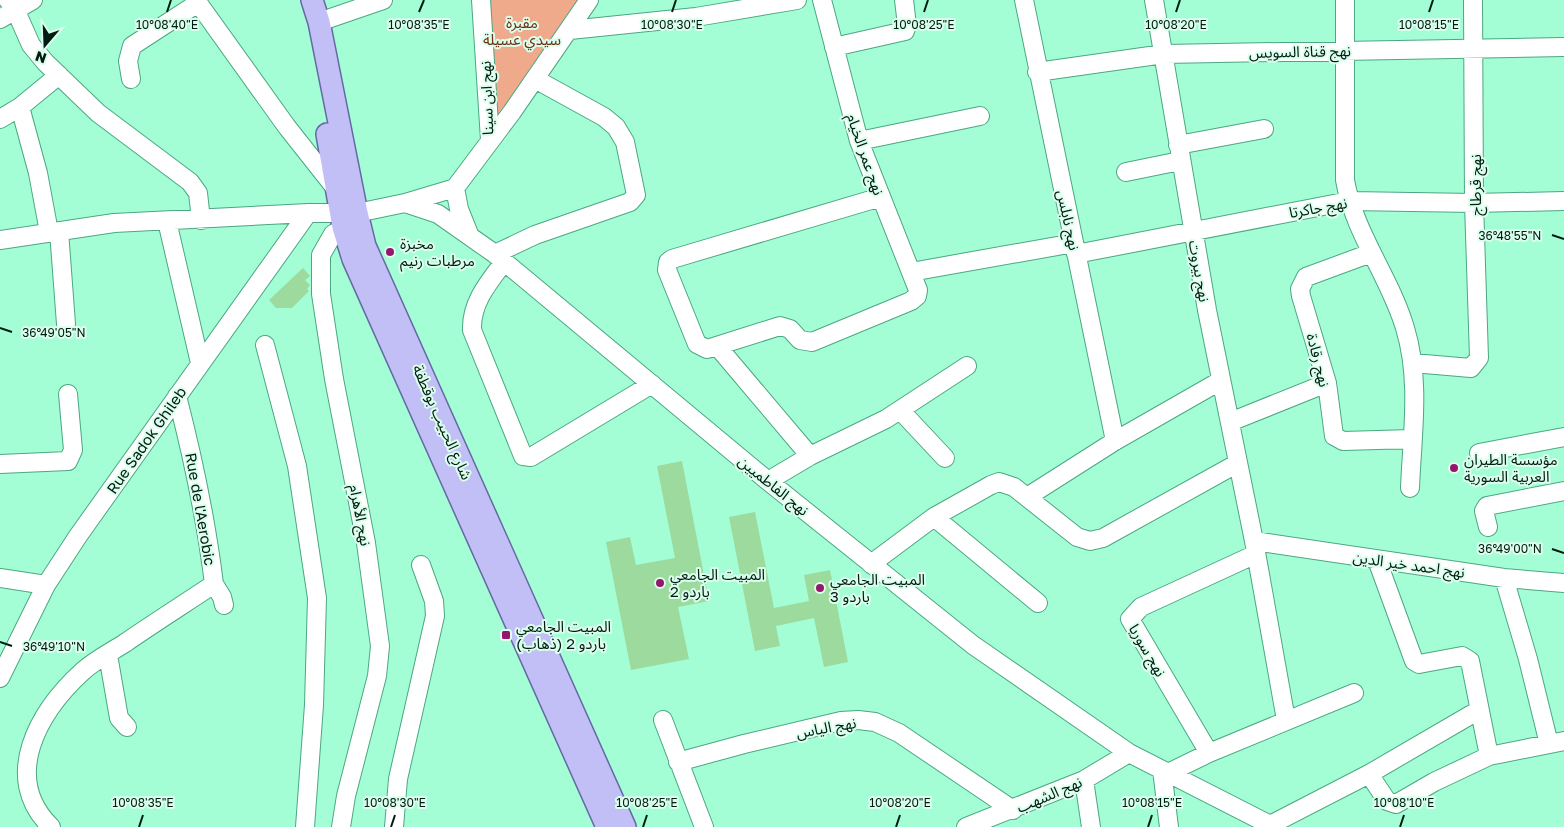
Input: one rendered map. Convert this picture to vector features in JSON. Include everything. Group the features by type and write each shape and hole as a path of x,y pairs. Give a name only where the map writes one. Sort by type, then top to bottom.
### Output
{"main road":[{"name":"شارع الحبيب بوقطفة","path":"298,0 311,41 336,189 366,246 625,827"},
{"name":"شارع الحبيب بوقطفة","path":"312,0 320,22 350,218 352,259 607,827"}],"street":[{"path":"0,19 12,4 33,0"},
{"path":"320,22 383,0"},
{"name":"نهج ابن سينا","path":"455,188 490,140 481,0"},
{"path":"490,140 570,30 589,0"},
{"path":"570,30 696,17 797,0"},
{"name":"نهج عمر الخيام","path":"717,346 780,326 790,329 800,340 812,342 911,301 918,293 860,141 822,0"},
{"path":"834,47 905,31 907,25 904,0"},
{"name":"نهج نابلس","path":"1024,0 1037,72 1115,441"},
{"name":"نهج بيروت","path":"1154,0 1220,381 1255,547 1286,720"},
{"path":"1345,0 1345,180 1349,201 1371,253 1399,310 1413,363 1410,488"},
{"name":"نهج قرطاج","path":"1413,363 1471,368 1479,358 1474,203 1475,50 1473,0"},
{"path":"131,79 128,61 132,46 197,1 288,128 336,189"},
{"path":"12,4 31,45 59,75 98,113 190,182 198,193 201,220"},
{"name":"نهج قناة السويس","path":"1037,72 1164,54 1564,47"},
{"path":"0,119 20,108 59,75"},
{"path":"535,79 604,117 616,128 626,149 636,195 630,202 536,236 499,258 481,293 471,318 472,330 521,454 527,458 652,384"},
{"path":"20,108 54,232 66,324"},
{"path":"860,141 980,116"},
{"path":"1126,172 1179,153 1264,129"},
{"path":"0,240 114,223 308,213 350,218 455,188 469,234"},
{"path":"810,456 717,346 704,348 694,340 667,270 668,262 672,259 881,198"},
{"name":"نهج جاكرتا","path":"911,272 1193,232 1349,201 1474,203 1564,201"},
{"name":"نهج الفاطميين","path":"406,203 438,214 469,234 768,482 973,645 1129,753 1272,826"},
{"name":"Rue Sadok Ghileb","path":"0,678 46,585 200,363 308,213"},
{"name":"نهج الأهرام","path":"341,827 346,796 377,676 380,646 366,543 334,379 321,294 321,255 333,234 350,218"},
{"path":"167,221 200,363"},
{"name":"نهج رقادة","path":"1371,253 1306,277 1302,282 1301,296 1326,383 1334,436 1343,441 1412,439"},
{"path":"265,345 297,466 317,598 314,705 305,827"},
{"path":"768,482 810,456 843,441 900,410 968,366"},
{"path":"1027,497 1115,441 1220,381"},
{"path":"1230,422 1326,383"},
{"path":"0,464 68,461 73,450 68,394"},
{"name":"Rue de l'Aerobic","path":"51,827 34,808 27,791 24,772 31,741 48,710 64,690 85,669 214,584 207,522 177,396"},
{"path":"900,410 945,458"},
{"path":"1479,453 1564,436"},
{"path":"872,564 934,517 999,482 1014,487 1078,537 1094,540 1103,538 1238,462"},
{"path":"1488,527 1484,511 1487,506 1564,491"},
{"path":"934,517 1038,603"},
{"name":"نهج احمد خير الدين","path":"1255,547 1377,560 1504,578 1564,583"},
{"name":"نهج سوريا","path":"1209,753 1130,619 1141,607 1255,547"},
{"path":"1377,560 1414,661 1419,664 1462,656 1470,661 1489,756"},
{"path":"394,827 398,779 435,616 434,601 421,565"},
{"path":"0,578 46,585"},
{"path":"1369,774 1387,801 1396,804 1434,782 1489,756 1556,742 1528,659 1504,578"},
{"path":"214,584 222,596 224,606"},
{"path":"108,655 119,718 127,727"},
{"path":"1170,827 1165,772 1354,693"},
{"path":"1272,826 1369,774 1480,710"},
{"path":"662,720 704,827"},
{"name":"نهج الياس","path":"678,762 753,741 841,721 875,722 899,733 1012,810"},
{"name":"نهج الشهب","path":"966,827 1084,780 1129,753"},
{"path":"1084,780 1091,827"}],"green space":[{"name":"مقبرة سيدي عسيلة","path":"489,0 578,0 498,124"}],"building":[{"path":"303,268 310,276 305,280 310,285 307,289 309,291 292,308 276,308 269,300"},
{"name":"المبيت الجامعي باردو 2","path":"682,461 709,601 678,607 689,659 631,670 606,542 630,537 636,565 675,558 657,466"},
{"name":"المبيت الجامعي باردو 3","path":"755,512 774,608 809,601 804,575 830,570 848,662 824,667 814,618 776,626 780,646 755,651 729,517"}],"place":[{"name":"مخبزة مرطبات رنيم","path":"390,252"},
{"name":"مؤسسة الطيران العربية السورية","path":"1454,468"},
{"name":"المبيت الجامعي باردو 2","path":"660,583"},
{"name":"المبيت الجامعي باردو 3","path":"820,588"},
{"name":"المبيت الجامعي باردو 2 (ذهاب)","path":"506,635"}]}
